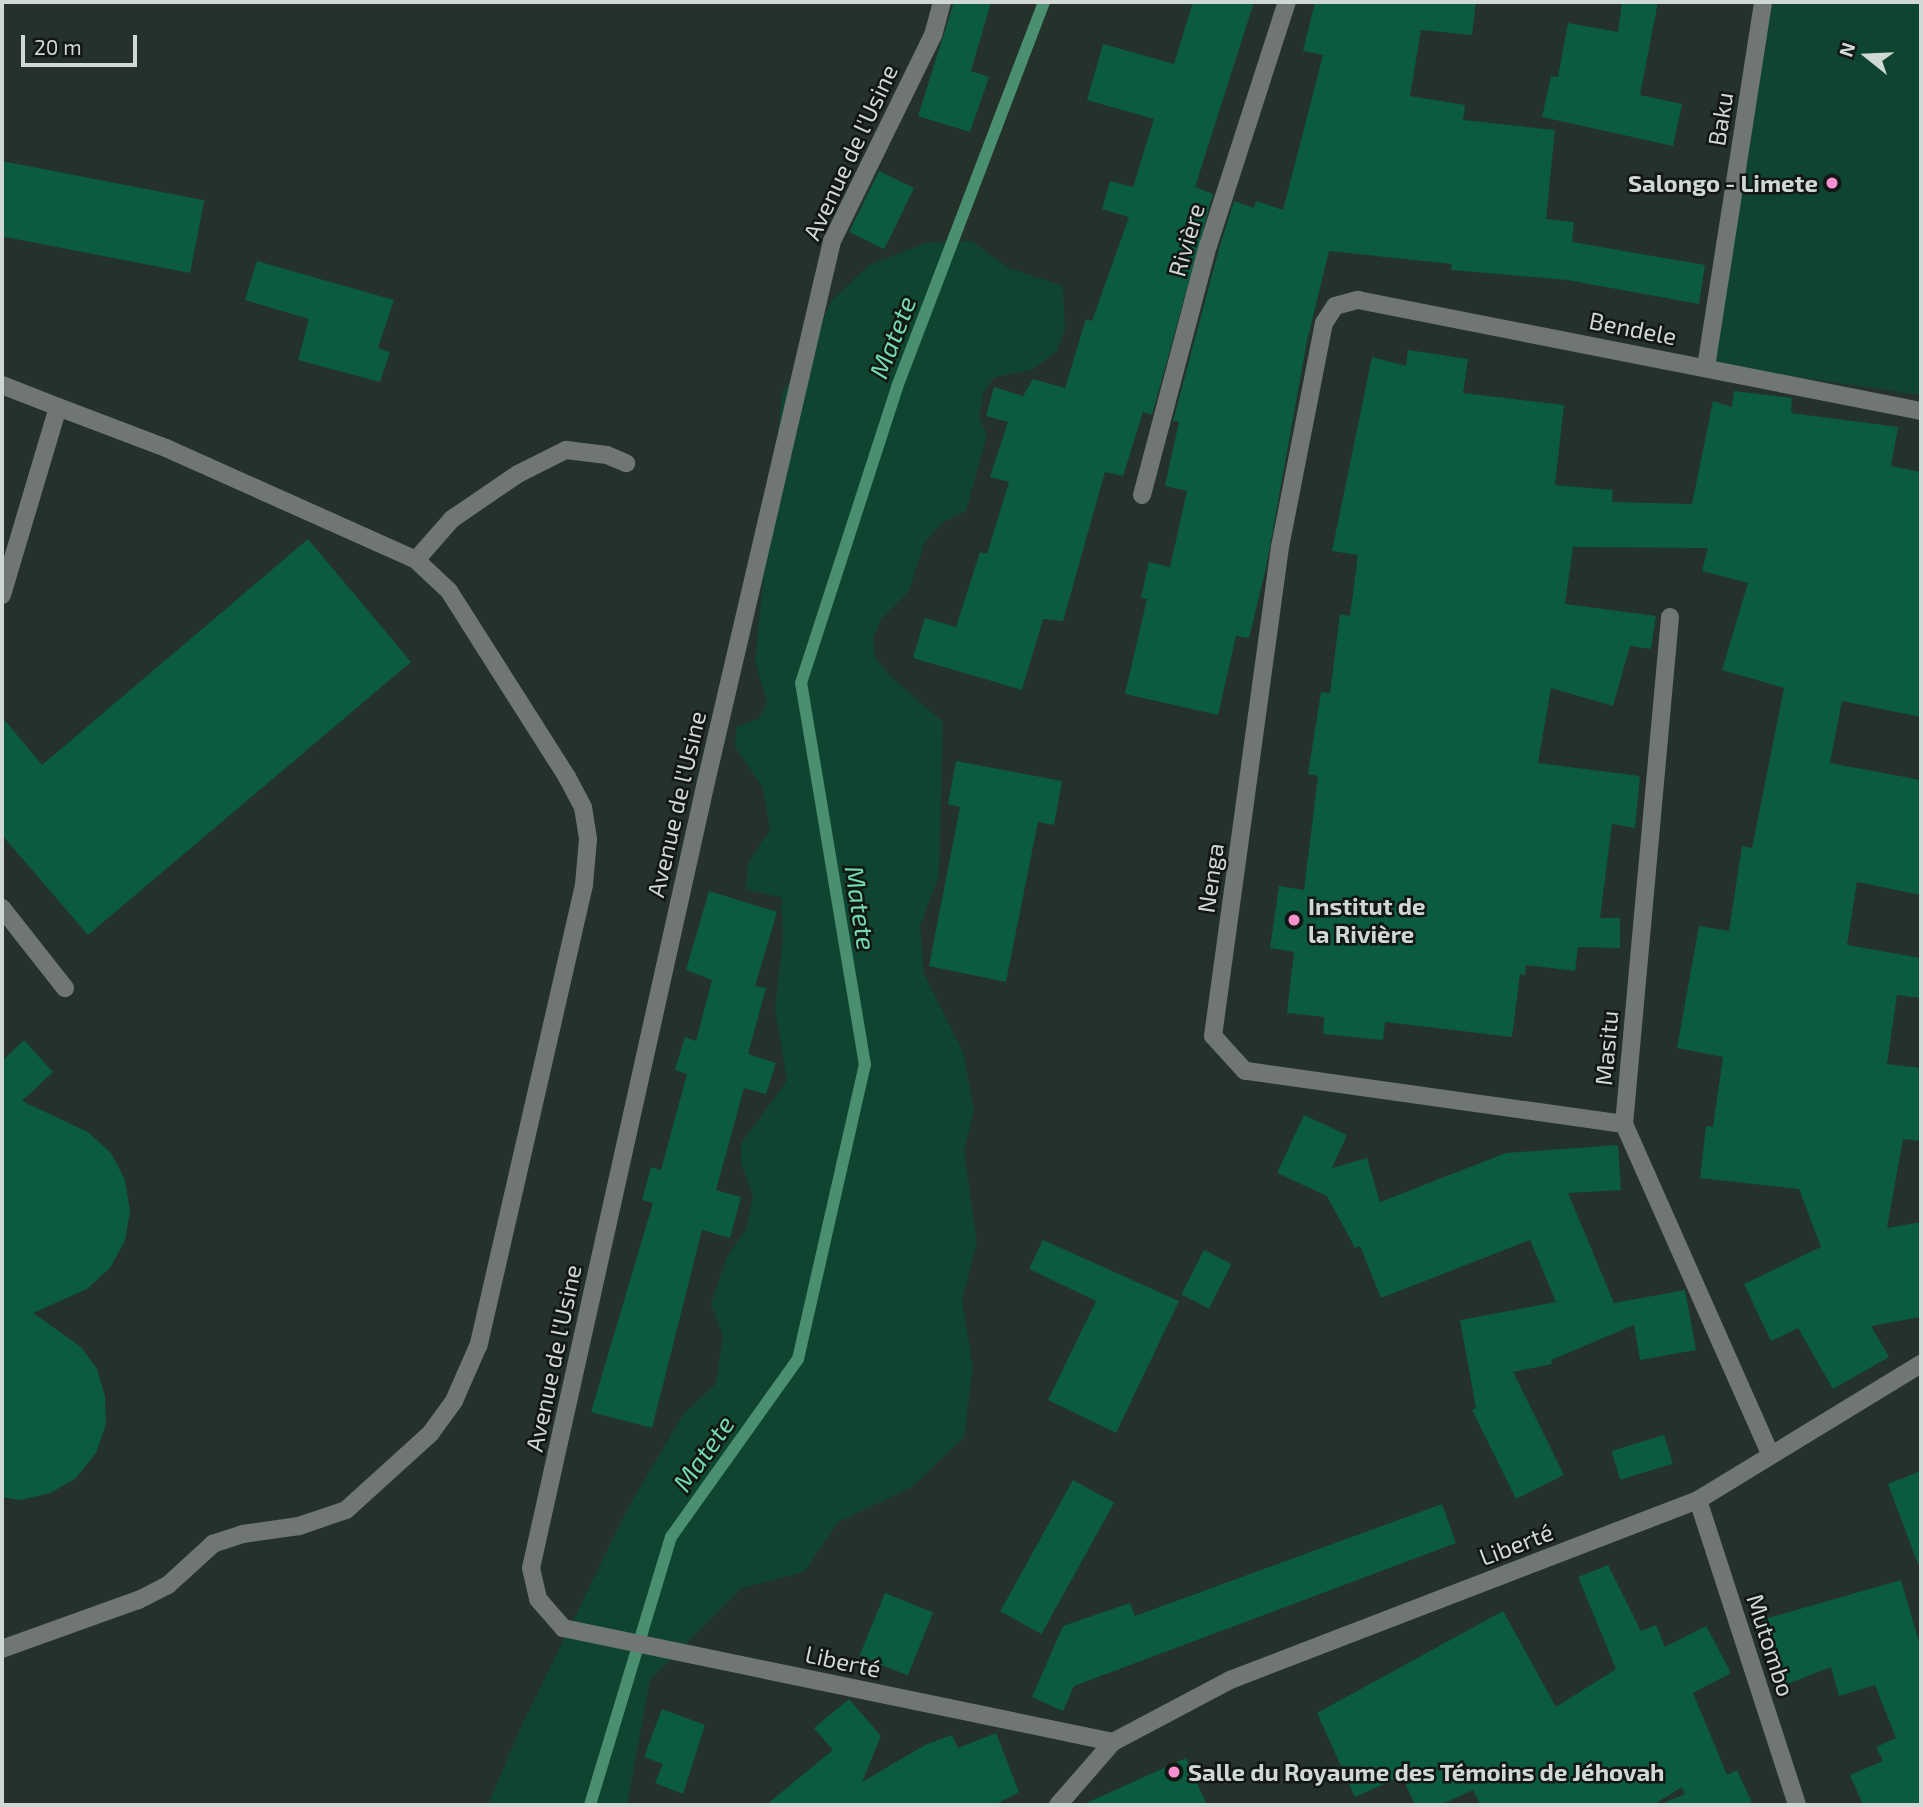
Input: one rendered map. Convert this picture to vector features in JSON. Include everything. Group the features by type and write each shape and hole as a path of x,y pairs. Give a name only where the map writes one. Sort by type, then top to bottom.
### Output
{"street":[{"name":"Avenue de l'Usine","path":"563,1628 538,1599 531,1569 805,353 832,241 933,35 942,2"},
{"name":"Rivière","path":"1142,495 1208,246 1287,2"},
{"name":"Baku","path":"1706,367 1763,2"},
{"name":"Bendele","path":"1335,306 1358,300 1921,411"},
{"name":"Nenga","path":"1335,306 1324,323 1280,547 1213,1036 1245,1071 1624,1124"},
{"path":"2,385 166,448 416,560 449,591 566,777 583,807 588,839 584,885 467,1377 431,1433 345,1510 299,1527 243,1534 213,1544 168,1585 138,1600 2,1649"},
{"path":"2,595 58,407"},
{"path":"416,560 452,519 518,474 566,450 607,455 626,463"},
{"name":"Masitu","path":"1670,617 1624,1124 1770,1453"},
{"path":"2,908 65,988"},
{"name":"Liberté","path":"1058,1805 1113,1742 1230,1681 1698,1500 1770,1453 1921,1364"},
{"name":"Mutombo","path":"1698,1500 1797,1805"},
{"name":"Liberté","path":"563,1628 1113,1742"}],"green space":[{"name":"Salongo - Limete","path":"1770,2 1921,2 1921,395 1715,365"},
{"path":"972,241 1007,267 1063,286 1065,330 1056,352 1032,370 995,377 983,393 979,417 987,435 966,511 943,522 925,542 909,591 881,619 873,639 876,658 889,675 943,722 939,876 920,926 924,974 963,1052 974,1110 964,1152 977,1242 962,1300 973,1367 964,1437 912,1487 838,1522 804,1572 742,1588 650,1680 627,1805 488,1805 520,1729 628,1508 684,1413 716,1384 723,1336 711,1304 726,1259 747,1227 753,1195 741,1163 741,1143 787,1081 775,1008 783,936 781,897 746,890 748,863 770,830 763,788 735,747 736,727 759,718 767,702 755,661 782,393 812,348 831,301 869,265 925,243"}],"building":[{"path":"954,2 991,2 971,71 989,77 970,132 918,116"},
{"path":"1193,2 1254,2 1195,187 1213,194 1152,415 1143,412 1123,476 1105,472 1063,621 1043,619 1022,690 913,658 925,618 956,627 980,552 987,554 1009,482 990,477 1008,422 986,416 994,387 1023,396 1033,379 1065,388 1086,319 1092,321 1129,217 1102,209 1110,181 1133,187 1154,119 1087,100 1103,44 1174,64"},
{"path":"1315,2 1476,2 1472,35 1421,30 1410,96 1465,105 1463,120 1555,130 1546,219 1574,222 1572,242 1705,265 1699,304 1567,280 1451,270 1452,264 1329,251 1307,341 1266,568 1249,638 1236,636 1218,715 1125,694 1147,599 1141,598 1149,562 1170,567 1187,491 1165,486 1179,422 1173,421 1219,249 1234,201 1254,208 1256,201 1283,210 1323,55 1303,51"},
{"path":"1622,2 1658,2 1640,95 1682,104 1673,146 1542,117 1551,76 1558,77 1568,23 1618,32"},
{"path":"2,161 204,200 190,273 2,236"},
{"path":"879,171 914,188 884,249 849,232"},
{"path":"257,261 394,300 378,348 390,352 380,382 298,360 309,319 245,300"},
{"path":"1408,350 1468,359 1463,393 1564,405 1555,485 1613,490 1612,502 1692,504 1713,401 1732,407 1734,391 1792,398 1791,413 1898,427 1891,466 1921,472 1921,717 1842,701 1830,763 1921,780 1921,895 1857,882 1847,945 1921,958 1921,998 1897,995 1887,1064 1921,1068 1921,1141 1903,1139 1887,1228 1921,1222 1921,1317 1871,1326 1889,1357 1833,1389 1798,1328 1771,1341 1744,1284 1821,1247 1799,1189 1700,1178 1706,1126 1713,1127 1723,1057 1677,1048 1699,926 1729,931 1742,846 1752,848 1784,688 1722,670 1748,583 1702,571 1708,548 1573,547 1565,604 1656,616 1651,649 1630,646 1613,706 1551,688 1538,763 1640,776 1635,828 1612,824 1600,918 1620,918 1620,948 1578,947 1575,971 1526,965 1525,975 1520,974 1512,1037 1385,1022 1383,1040 1323,1034 1324,1017 1287,1013 1294,952 1270,948 1279,886 1304,890 1318,776 1308,774 1321,692 1330,693 1340,614 1350,616 1358,555 1332,551 1372,357 1406,366"},
{"path":"308,539 411,662 88,935 2,835 2,717 42,765"},
{"path":"956,761 1062,781 1054,825 1038,822 1006,982 929,966 960,807 948,804"},
{"path":"709,891 777,912 755,986 766,988 748,1054 776,1063 766,1094 744,1088 716,1190 741,1197 730,1238 702,1230 652,1428 591,1412 653,1203 642,1200 651,1167 661,1170 687,1074 675,1070 685,1037 696,1041 712,980 686,970"},
{"path":"24,1040 53,1072 22,1101 88,1132 111,1153 125,1180 130,1211 125,1241 110,1268 87,1289 33,1313 81,1347 97,1369 105,1396 106,1424 96,1453 76,1478 50,1493 20,1500 2,1497 2,1061"},
{"path":"1304,1115 1347,1135 1332,1168 1367,1158 1380,1202 1506,1153 1618,1145 1621,1190 1568,1193 1614,1303 1685,1290 1696,1350 1640,1360 1634,1325 1551,1360 1552,1364 1513,1372 1564,1475 1516,1499 1472,1410 1476,1408 1460,1320 1556,1302 1530,1240 1381,1298 1360,1246 1355,1248 1327,1196 1277,1173"},
{"path":"1043,1240 1179,1301 1116,1433 1048,1400 1096,1301 1029,1269"},
{"path":"1204,1250 1232,1264 1209,1309 1181,1295"},
{"path":"1664,1435 1673,1464 1620,1480 1611,1451"},
{"path":"1921,1471 1921,1564 1918,1564 1888,1484"},
{"path":"1073,1480 1114,1503 1041,1634 1000,1611"},
{"path":"1442,1504 1456,1543 1074,1686 1063,1711 1032,1697 1063,1626 1130,1603 1135,1616"},
{"path":"1608,1565 1641,1631 1656,1625 1665,1647 1706,1626 1731,1673 1693,1693 1727,1775 1737,1770 1753,1805 1659,1805 1685,1794 1682,1787 1653,1805 1481,1805 1473,1790 1440,1805 1415,1805 1402,1776 1355,1797 1317,1713 1503,1611 1556,1707 1616,1669 1578,1577"},
{"path":"1901,1580 1921,1649 1921,1805 1863,1805 1850,1775 1883,1761 1876,1747 1896,1738 1875,1685 1839,1696 1831,1667 1785,1685 1761,1620"},
{"path":"885,1593 933,1612 908,1676 860,1656"},
{"path":"849,1699 881,1736 862,1782 925,1745 952,1735 958,1748 996,1733 1019,1792 994,1805 766,1805 833,1750 814,1728"},
{"path":"662,1709 705,1725 683,1794 655,1783 663,1764 644,1757"},
{"name":"Salle du Royaume des Témoins de Jéhovah","path":"1186,1758 1207,1805 1082,1805"}],"waterway":[{"name":"Matete","path":"590,1805 671,1537 798,1359 865,1065 801,683 897,387 1044,2"}],"place":[{"name":"Salongo - Limete","path":"1832,183"},
{"name":"Institut de la Rivière","path":"1294,920"},
{"name":"Salle du Royaume des Témoins de Jéhovah","path":"1174,1772"}]}
